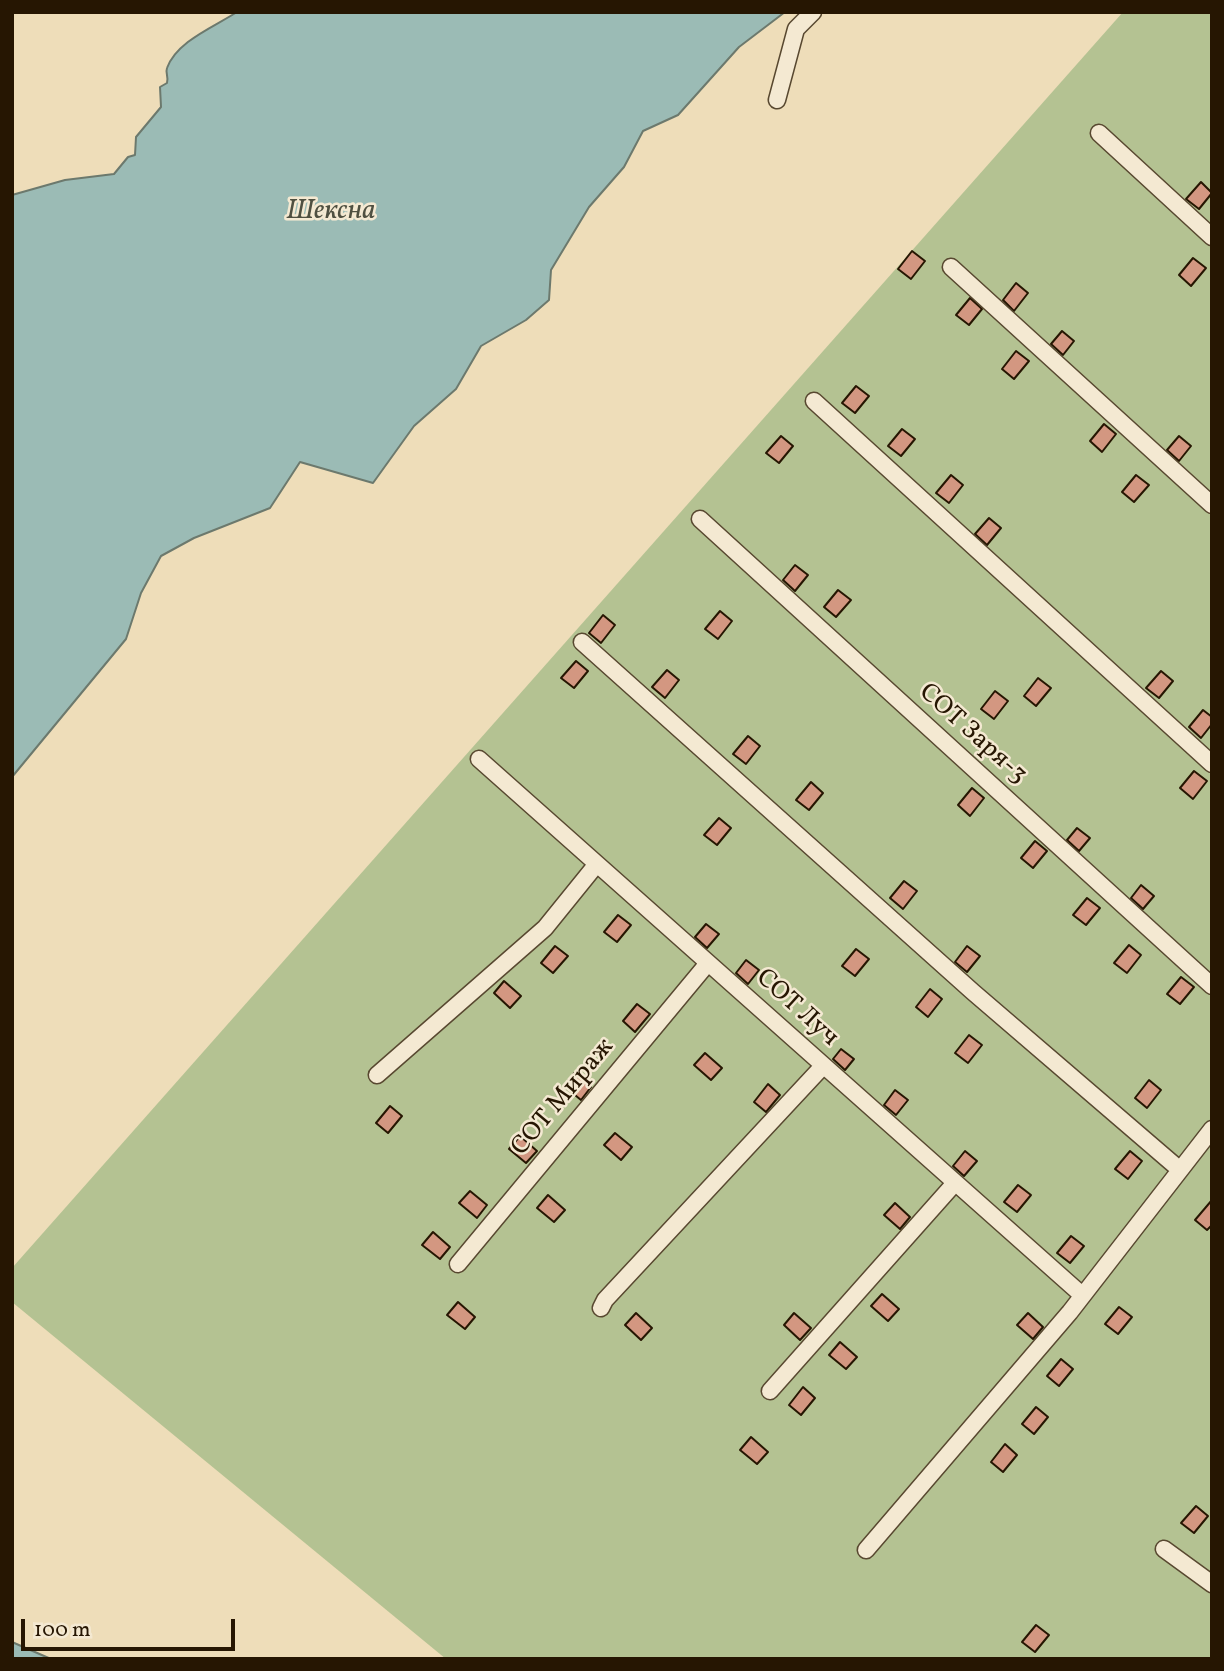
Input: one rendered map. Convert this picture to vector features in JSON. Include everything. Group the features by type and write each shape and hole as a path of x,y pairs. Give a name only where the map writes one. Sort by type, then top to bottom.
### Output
{"street":[{"path":"777,100 796,29 813,12"},
{"path":"1099,134 1212,237"},
{"path":"951,267 1212,505"},
{"path":"814,401 1212,764"},
{"name":"СОТ Заря-3","path":"700,519 1212,986"},
{"path":"582,642 973,992 1180,1169"},
{"name":"СОТ Луч","path":"479,759 1082,1295"},
{"path":"377,1075 461,1005 545,928 596,865"},
{"name":"СОТ Мираж","path":"457,1264 708,963"},
{"path":"601,1308 604,1300 823,1066"},
{"path":"866,1550 1082,1295 1212,1129"},
{"path":"770,1391 954,1184"},
{"path":"1164,1549 1212,1584"}],"green space":[{"path":"1123,12 1212,12 1212,1659 446,1659 12,1302 12,1268"}],"water":[{"name":"Шексна","path":"237,12 785,12 739,47 678,115 643,131 624,167 589,207 551,270 549,300 526,320 481,346 456,389 414,426 373,483 300,462 270,508 194,538 161,556 141,593 126,639 12,777 12,195 65,180 114,174 128,157 135,155 136,137 161,107 160,87 167,83 167,70 172,58 187,42"},
{"path":"12,1642 51,1659 12,1659"}],"building":[{"path":"1201,182 1212,193 1199,209 1186,199"},
{"path":"912,251 925,261 911,279 898,269"},
{"path":"1193,258 1206,268 1191,286 1179,275"},
{"path":"1016,283 1028,293 1014,311 1003,300"},
{"path":"970,298 982,309 969,325 956,315"},
{"path":"1062,331 1074,341 1063,355 1051,344"},
{"path":"1016,351 1029,361 1014,379 1002,369"},
{"path":"856,386 869,396 855,413 842,403"},
{"path":"1104,424 1116,434 1102,452 1090,441"},
{"path":"902,429 915,439 901,456 888,446"},
{"path":"781,436 793,446 779,463 766,453"},
{"path":"1179,436 1191,446 1179,461 1167,450"},
{"path":"951,475 963,485 949,503 936,493"},
{"path":"1136,475 1149,485 1134,502 1122,492"},
{"path":"989,518 1001,528 987,545 975,534"},
{"path":"795,565 808,575 795,591 783,580"},
{"path":"838,590 851,600 836,617 824,607"},
{"path":"720,611 732,621 718,639 705,629"},
{"path":"603,615 615,625 601,643 589,633"},
{"path":"576,661 588,671 574,688 561,678"},
{"path":"667,670 679,680 665,698 652,687"},
{"path":"1161,671 1173,681 1159,698 1146,688"},
{"path":"1038,678 1051,688 1036,706 1024,696"},
{"path":"995,691 1008,701 994,719 981,709"},
{"path":"1203,710 1212,717 1212,724 1201,738 1189,727"},
{"path":"748,736 760,746 746,764 733,754"},
{"path":"1194,771 1207,781 1193,799 1180,788"},
{"path":"811,782 823,793 809,810 796,800"},
{"path":"972,788 984,798 970,816 958,805"},
{"path":"719,818 731,828 717,845 704,835"},
{"path":"1077,828 1090,838 1079,851 1067,840"},
{"path":"1035,841 1047,851 1033,868 1021,858"},
{"path":"904,881 917,891 903,909 890,898"},
{"path":"1141,885 1154,896 1143,909 1131,898"},
{"path":"1087,898 1100,908 1086,925 1073,915"},
{"path":"618,915 631,925 617,942 604,932"},
{"path":"706,924 719,934 707,948 695,937"},
{"path":"1129,945 1141,955 1127,973 1114,963"},
{"path":"555,946 568,956 553,973 541,963"},
{"path":"967,946 980,956 967,972 955,962"},
{"path":"856,949 869,959 855,976 842,966"},
{"path":"746,960 759,970 748,984 736,973"},
{"path":"1181,977 1194,987 1180,1004 1167,994"},
{"path":"504,981 521,996 510,1008 494,993"},
{"path":"930,989 942,999 928,1017 916,1007"},
{"path":"637,1004 650,1014 635,1032 623,1021"},
{"path":"969,1035 982,1045 968,1063 955,1053"},
{"path":"841,1049 854,1059 845,1070 833,1059"},
{"path":"705,1053 722,1068 711,1080 694,1065"},
{"path":"574,1073 591,1087 581,1100 564,1086"},
{"path":"1149,1080 1161,1090 1147,1108 1135,1098"},
{"path":"768,1084 780,1095 766,1112 754,1102"},
{"path":"895,1090 908,1100 896,1115 884,1105"},
{"path":"390,1106 402,1116 388,1133 376,1123"},
{"path":"615,1133 632,1147 621,1160 604,1145"},
{"path":"520,1136 537,1151 526,1163 509,1149"},
{"path":"965,1151 977,1161 964,1176 953,1166"},
{"path":"1130,1151 1142,1161 1128,1179 1115,1169"},
{"path":"1018,1185 1031,1195 1017,1212 1004,1202"},
{"path":"470,1191 487,1205 477,1218 459,1203"},
{"path":"548,1195 565,1210 554,1222 537,1208"},
{"path":"1212,1200 1212,1225 1207,1230 1195,1220"},
{"path":"895,1203 910,1217 900,1229 884,1215"},
{"path":"433,1232 450,1247 440,1259 422,1245"},
{"path":"1071,1236 1084,1246 1070,1263 1057,1253"},
{"path":"882,1294 899,1309 888,1321 871,1306"},
{"path":"458,1302 475,1317 465,1329 447,1315"},
{"path":"1119,1307 1132,1317 1118,1334 1105,1324"},
{"path":"636,1313 652,1328 641,1340 625,1325"},
{"path":"794,1313 811,1328 800,1340 784,1325"},
{"path":"1028,1313 1043,1327 1033,1339 1017,1325"},
{"path":"840,1342 857,1357 846,1369 829,1355"},
{"path":"1061,1359 1073,1369 1059,1386 1047,1376"},
{"path":"803,1387 815,1398 801,1415 789,1405"},
{"path":"1036,1407 1048,1417 1034,1434 1022,1424"},
{"path":"751,1437 768,1452 757,1464 740,1450"},
{"path":"1005,1444 1017,1455 1003,1472 991,1462"},
{"path":"1196,1506 1208,1516 1194,1533 1181,1523"},
{"path":"1036,1625 1049,1635 1035,1652 1022,1642"}]}
